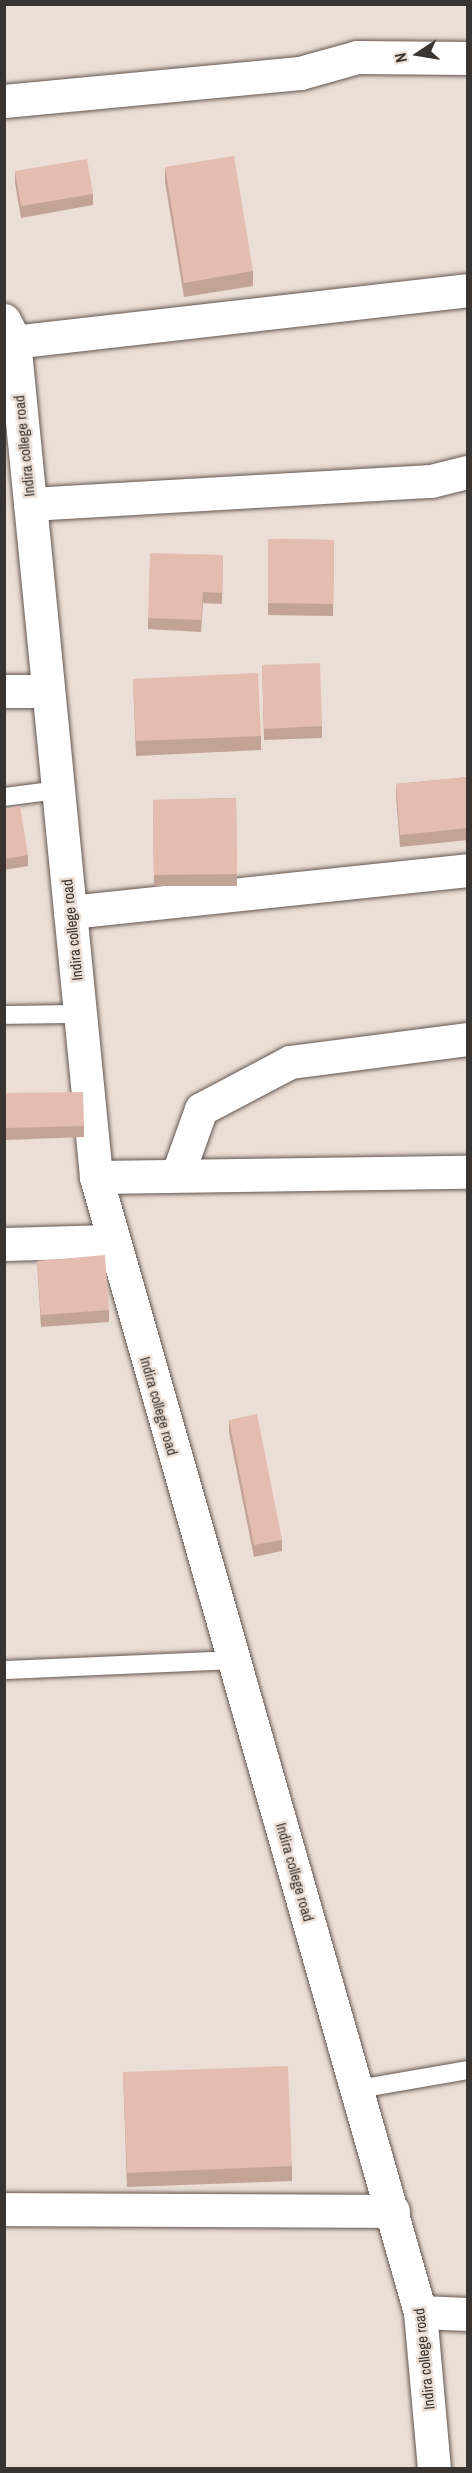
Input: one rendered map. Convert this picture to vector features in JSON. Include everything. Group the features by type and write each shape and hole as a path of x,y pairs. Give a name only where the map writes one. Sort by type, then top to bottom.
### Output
{"street":[{"path":"4,101 300,73 357,57 468,58"},
{"path":"8,334 468,290"},
{"name":"Indira college road","path":"8,334 30,504 96,1177 111,1241 358,2089 420,2312 434,2469"},
{"path":"30,504 430,481 468,472"},
{"path":"4,691 48,691"},
{"path":"70,912 468,870"},
{"path":"178,1173 201,1109 290,1062 468,1039"},
{"path":"96,1177 178,1173 468,1172"},
{"path":"4,1244 111,1241"},
{"path":"4,2209 393,2211"},
{"path":"420,2312 468,2314"}],"lane":[{"path":"4,796 58,790"},
{"path":"4,1015 80,1014"},
{"path":"4,1670 232,1660"},
{"path":"358,2089 468,2070"}],"building":[{"path":"234,156 253,271 184,283 165,167"},
{"path":"87,159 93,194 21,206 15,171"},
{"path":"268,539 334,540 333,604 268,603"},
{"path":"150,553 223,555 222,593 203,592 201,620 148,618"},
{"path":"320,663 322,726 264,729 262,665"},
{"path":"258,673 261,736 136,741 133,679"},
{"path":"468,777 468,828 400,835 396,784"},
{"path":"236,798 237,874 154,875 153,800"},
{"path":"20,806 28,855 4,859 4,809"},
{"path":"83,1092 84,1126 6,1128 5,1093"},
{"path":"105,1255 109,1310 41,1315 37,1261"},
{"path":"257,1414 282,1540 254,1545 229,1420"},
{"path":"288,2066 292,2166 127,2173 123,2072"}]}
